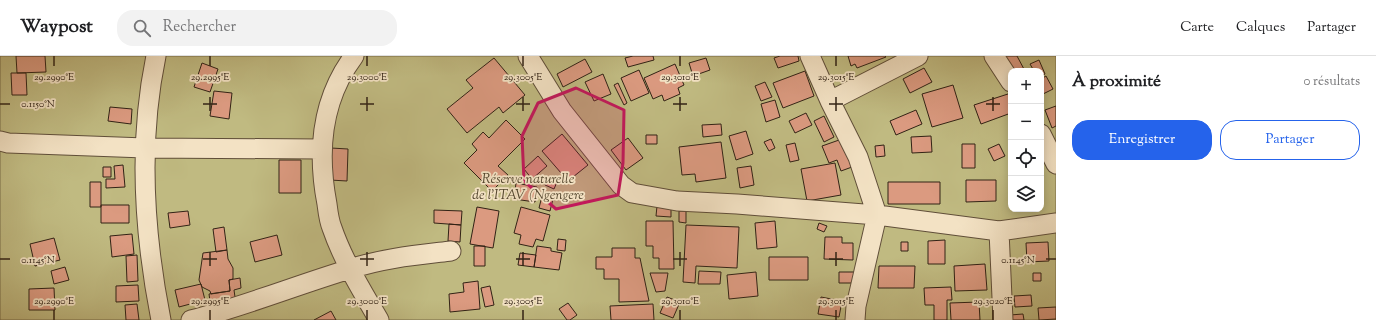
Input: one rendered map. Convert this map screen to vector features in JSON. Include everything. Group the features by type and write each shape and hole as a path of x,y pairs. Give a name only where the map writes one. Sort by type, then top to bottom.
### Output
{"street":[{"path":"156,56 145,148 146,206 155,288 161,320"},
{"path":"354,56 334,91 326,116 321,149 322,178 332,227 350,268 379,320"},
{"path":"528,56 562,111 621,185 632,193 677,201 738,204 877,215 999,231 1056,223"},
{"path":"810,56 830,101 858,157 877,215 856,306 855,320"},
{"path":"830,101 918,56"},
{"path":"994,56 1008,77"},
{"path":"1044,140 1056,164"},
{"path":"0,141 8,143 145,148 321,149"},
{"path":"999,231 1003,320"},
{"path":"191,320 216,314 350,268 400,257 451,251"}],"highlighted area":[{"path":"576,88 624,110 623,163 618,195 556,209 524,181 522,136 538,103"}],"green space":[{"name":"Réserve naturelle de l'ITAV (Ngengere","path":"0,56 1056,56 1056,320 0,320"}],"building":[{"path":"16,56 45,56 46,72 17,73"},
{"path":"633,56 653,56 654,60 628,67 625,58"},
{"path":"780,56 798,56 799,61 778,68 774,58"},
{"path":"848,56 886,57 857,68 855,64 851,66"},
{"path":"1002,56 1017,56 1023,68 1009,68"},
{"path":"494,58 525,95 503,113 499,107 467,133 447,109 473,88 466,80"},
{"path":"706,58 710,70 693,76 689,63"},
{"path":"585,59 592,72 563,87 557,74"},
{"path":"1039,60 1042,68 1032,68 1030,64"},
{"path":"202,63 218,69 210,92 194,87"},
{"path":"675,64 684,85 678,88 680,94 664,101 662,95 653,99 644,78"},
{"path":"924,68 932,82 910,93 903,79"},
{"path":"639,70 649,93 631,101 621,78"},
{"path":"805,71 814,96 783,108 773,83"},
{"path":"11,73 26,73 27,95 12,95"},
{"path":"603,74 611,94 594,101 585,82"},
{"path":"1046,76 1053,89 1044,94 1044,77"},
{"path":"765,82 772,97 761,101 755,86"},
{"path":"618,83 627,103 624,105 614,85"},
{"path":"953,85 963,118 932,127 922,94"},
{"path":"214,91 232,93 229,119 210,116"},
{"path":"1008,94 1008,114 981,124 974,105"},
{"path":"775,100 780,117 766,122 761,104"},
{"path":"1056,106 1056,126 1052,128 1045,110"},
{"path":"110,107 132,109 131,124 108,121"},
{"path":"916,110 922,124 896,135 890,121"},
{"path":"806,113 812,125 795,133 789,121"},
{"path":"824,116 834,137 824,142 814,121"},
{"path":"506,120 525,139 498,166 508,175 492,191 464,163 477,150 472,144 483,132 489,138"},
{"path":"721,124 722,135 703,137 702,125"},
{"path":"746,131 753,154 736,160 729,136"},
{"path":"562,134 588,165 568,181 542,151"},
{"path":"646,135 657,135 657,144 646,144"},
{"path":"931,136 932,152 912,153 911,137"},
{"path":"628,138 643,158 626,170 611,150"},
{"path":"771,139 775,148 769,151 764,142"},
{"path":"842,139 852,167 841,171 837,160 829,163 822,146"},
{"path":"721,142 726,178 696,182 695,174 682,175 679,147"},
{"path":"795,143 799,160 790,162 786,145"},
{"path":"962,144 975,144 975,168 962,168"},
{"path":"999,144 1005,156 994,161 988,149"},
{"path":"884,145 885,156 876,157 875,146"},
{"path":"331,148 348,149 347,181 330,180"},
{"path":"538,156 547,166 532,179 524,169"},
{"path":"279,160 301,160 301,193 279,193"},
{"path":"835,163 841,195 807,201 801,169"},
{"path":"123,165 125,187 106,188 106,179 115,179 114,166"},
{"path":"751,166 754,185 740,188 737,168"},
{"path":"103,167 111,167 111,177 103,177"},
{"path":"548,178 557,182 554,189 545,185"},
{"path":"966,180 996,180 996,201 966,202"},
{"path":"90,182 101,182 101,207 90,207"},
{"path":"888,182 940,182 940,204 888,204"},
{"path":"516,183 537,187 535,202 514,199"},
{"path":"543,192 554,195 550,211 539,208"},
{"path":"101,205 129,205 129,223 101,223"},
{"path":"657,206 671,206 671,217 656,216"},
{"path":"477,207 499,211 493,248 470,244"},
{"path":"521,207 550,215 543,241 536,239 533,247 519,244 521,235 514,233"},
{"path":"434,210 462,211 461,225 434,223"},
{"path":"188,211 190,225 170,228 168,213"},
{"path":"679,211 686,211 686,223 679,222"},
{"path":"646,221 673,221 674,269 659,269 659,258 653,258 653,246 646,246"},
{"path":"775,221 777,247 757,249 755,223"},
{"path":"819,223 827,226 824,232 817,229"},
{"path":"449,224 461,225 460,242 448,241"},
{"path":"686,225 739,227 737,268 696,266 695,283 683,282"},
{"path":"224,227 227,250 216,252 213,229"},
{"path":"132,234 134,254 112,257 110,236"},
{"path":"277,235 282,255 255,262 250,242"},
{"path":"825,237 842,237 842,243 853,243 853,260 824,259"},
{"path":"54,238 60,260 35,266 30,244"},
{"path":"558,239 566,240 565,251 557,250"},
{"path":"945,240 945,264 928,264 928,241"},
{"path":"901,242 908,242 908,251 901,251"},
{"path":"1048,242 1049,261 1027,262 1026,243"},
{"path":"474,246 485,246 485,266 474,266"},
{"path":"537,246 551,248 551,251 562,253 559,270 534,267"},
{"path":"612,248 635,248 635,258 640,258 649,301 619,302 619,279 604,279 604,269 596,269 596,257 612,257"},
{"path":"227,250 228,259 233,268 233,279 229,280 230,291 211,294 210,291 202,287 199,280 203,253"},
{"path":"520,253 536,255 534,267 518,265"},
{"path":"137,255 138,281 127,282 126,256"},
{"path":"769,257 808,257 808,280 769,280"},
{"path":"985,264 987,290 955,291 954,266"},
{"path":"879,266 915,266 914,288 878,288"},
{"path":"65,267 69,280 54,284 51,271"},
{"path":"699,271 721,272 720,284 698,284"},
{"path":"756,272 758,296 729,299 727,275"},
{"path":"839,272 856,272 856,283 839,283"},
{"path":"650,273 668,273 665,291 656,292"},
{"path":"1033,273 1041,273 1041,281 1033,281"},
{"path":"240,278 241,288 234,290 236,304 211,308 209,294 230,291 229,280"},
{"path":"478,281 480,309 450,312 449,294 464,292 463,283"},
{"path":"201,284 205,300 179,307 175,290"},
{"path":"138,285 139,301 116,302 116,286"},
{"path":"490,286 494,305 485,307 481,288"},
{"path":"951,287 952,300 947,300 947,320 934,320 934,305 925,305 924,288"},
{"path":"54,288 55,310 29,310 29,289"},
{"path":"1031,295 1032,306 1015,307 1014,296"},
{"path":"667,297 680,302 673,318 660,313"},
{"path":"821,297 842,301 839,317 818,314"},
{"path":"979,302 980,320 951,320 950,303"},
{"path":"568,303 577,315 570,320 567,320 559,309"},
{"path":"137,304 139,320 126,320 125,305"},
{"path":"653,304 654,320 611,320 610,306"},
{"path":"1056,307 1056,319 1039,320 1038,308"},
{"path":"331,311 336,320 314,320"},
{"path":"1023,314 1024,320 1010,320 1010,315"}]}
